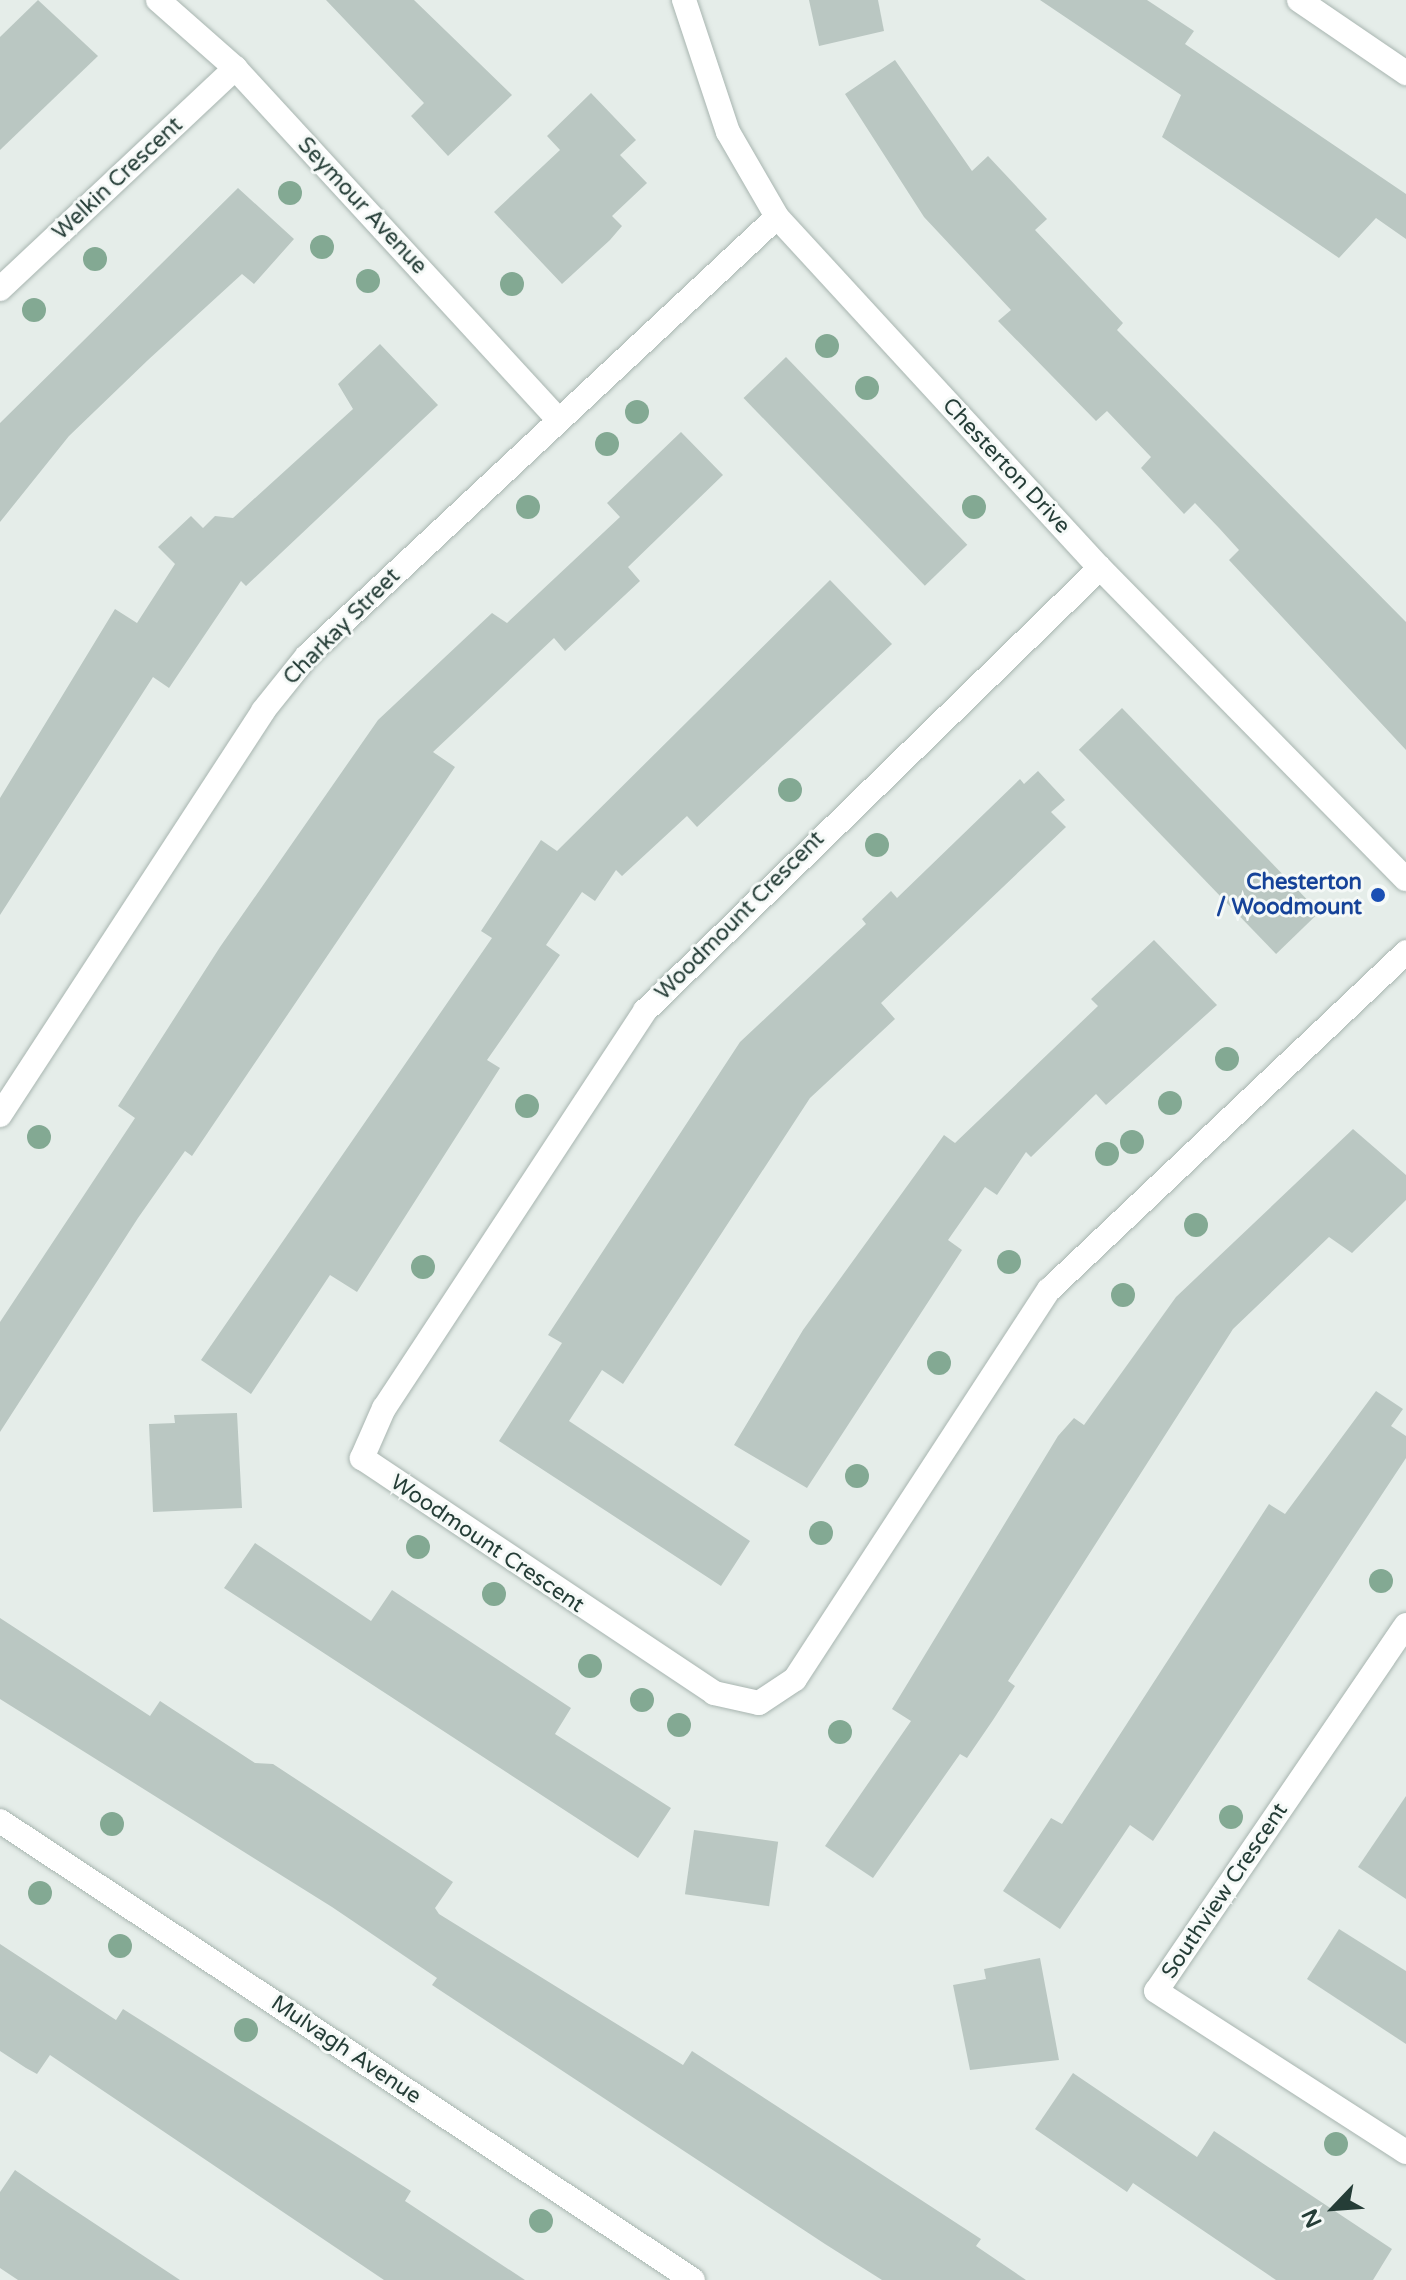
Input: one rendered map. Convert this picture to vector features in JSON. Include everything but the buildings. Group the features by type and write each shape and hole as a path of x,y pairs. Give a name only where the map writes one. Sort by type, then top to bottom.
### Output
{"street":[{"name":"Seymour Avenue","path":"158,0 235,68 559,420"},
{"name":"Chesterton Drive","path":"684,0 728,132 777,217 1100,568 1406,879"},
{"path":"1299,0 1406,73"},
{"name":"Welkin Crescent","path":"0,289 235,68"},
{"name":"Charkay Street","path":"0,1115 263,711 307,656 777,217"},
{"name":"Woodmount Crescent","path":"1100,568 645,1011 384,1408 362,1458 714,1693 759,1703 795,1679 1049,1290 1406,952"},
{"name":"Southview Crescent","path":"1406,1625 1156,1991 1406,2152"},
{"name":"Mulvagh Avenue","path":"0,1821 693,2280"}],"place":[{"name":"Chesterton / Woodmount","path":"1378,895"}]}
